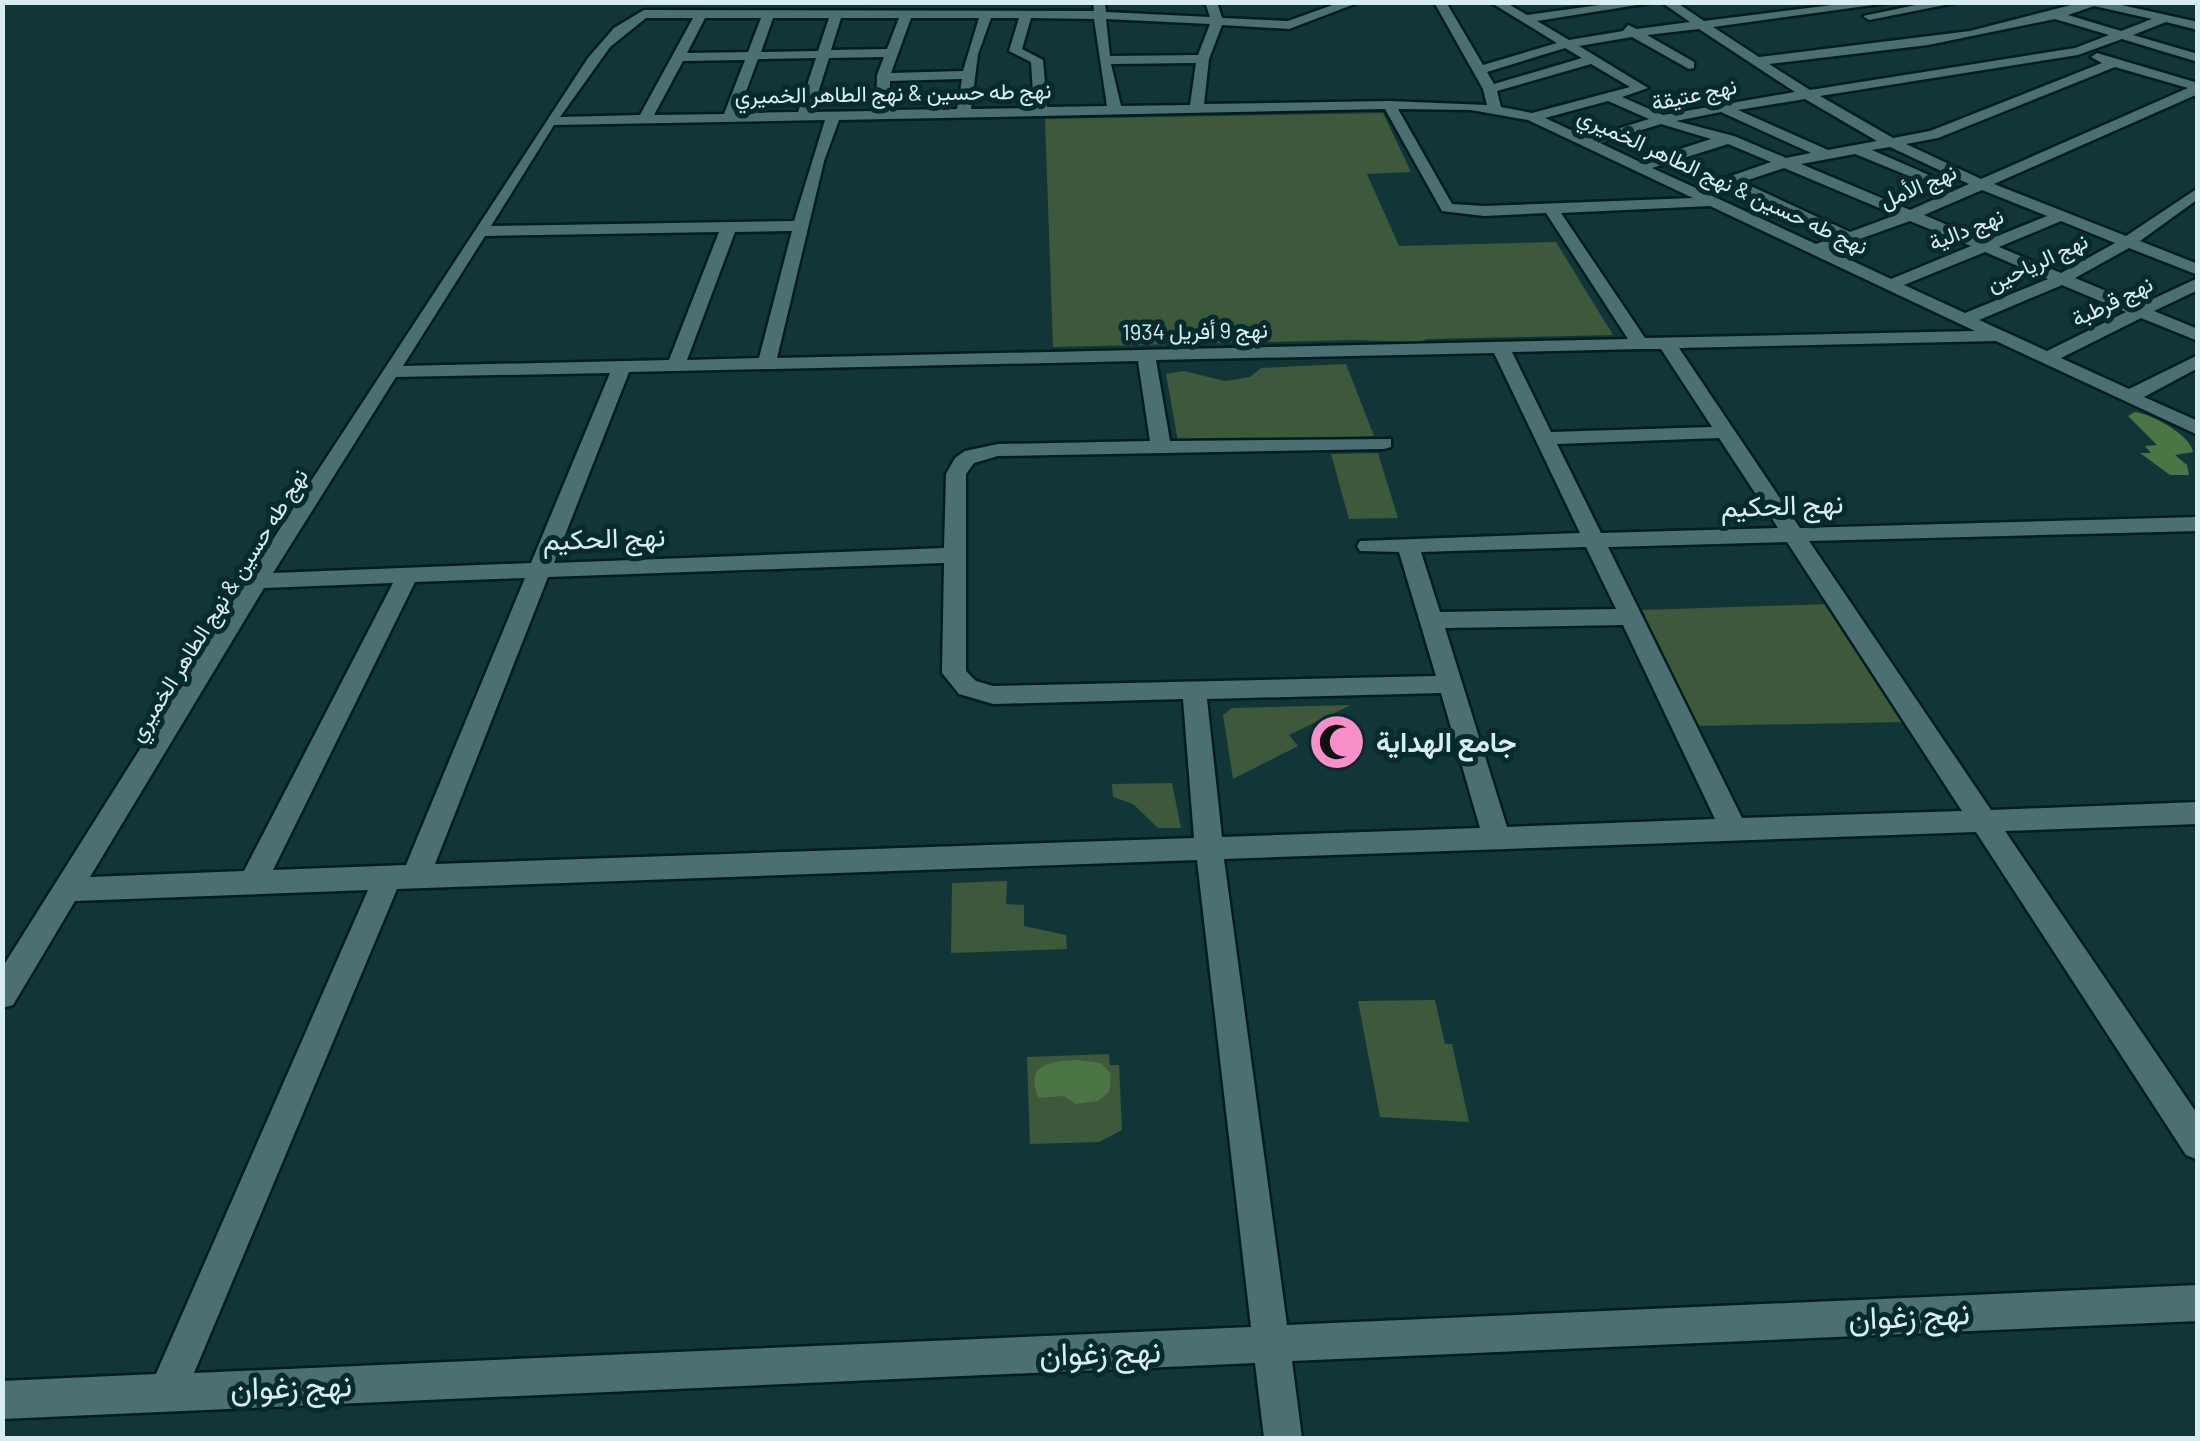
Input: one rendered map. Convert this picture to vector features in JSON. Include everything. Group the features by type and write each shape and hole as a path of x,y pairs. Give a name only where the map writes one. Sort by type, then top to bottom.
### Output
{"street":[{"path":"1156,2 1158,18"},
{"path":"1196,110 1202,59 1217,21 1212,2"},
{"path":"550,121 601,51 632,18 652,13 837,13 864,8 906,14 1026,14 1100,9 1158,18 1217,21 1288,19 1354,2"},
{"path":"1440,2 1492,98 1594,59"},
{"path":"1496,2 1641,88 1532,118"},
{"path":"1526,20 1600,6 1650,2"},
{"path":"1667,2 1811,93 1842,117 1888,141 2058,217 2198,270"},
{"path":"1812,2 1827,10"},
{"path":"1477,71 1567,44 1889,2"},
{"path":"1911,2 1926,9"},
{"path":"1715,35 1926,9 1954,2"},
{"path":"1760,61 1946,39 2058,16 2092,3 2198,26"},
{"path":"1600,6 1633,33 1689,65"},
{"path":"1100,9 1104,60 1115,112"},
{"path":"645,120 702,13"},
{"path":"729,118 769,13"},
{"path":"804,117 837,13"},
{"path":"882,117 884,77 906,14"},
{"path":"962,116 969,69 986,14"},
{"path":"1026,14 1014,51 1037,62"},
{"path":"2058,16 2198,58"},
{"name":"نهج عتيقة","path":"1587,143 1660,120 1724,108 2078,51 2164,19"},
{"path":"2078,51 2198,88"},
{"path":"678,57 894,53"},
{"path":"1104,60 1202,59"},
{"path":"884,77 969,69 987,62"},
{"path":"1004,62 1037,62"},
{"path":"1037,62 1042,113"},
{"path":"1389,105 1447,208 1550,207 1704,198 1729,182 1786,162 1933,135 2113,63"},
{"name":"نهج الأمل","path":"1817,249 1911,215 2198,88"},
{"path":"1608,96 1690,132 1729,138 2198,336"},
{"name":"نهج طه حسين & نهج الطاهر الخميري","path":"2,995 257,581 550,121 962,116 1389,105 1492,98 2198,429"},
{"path":"1724,108 1827,155"},
{"path":"766,365 833,118"},
{"path":"1639,167 1729,138"},
{"path":"1853,148 1960,192"},
{"path":"1729,182 1850,238"},
{"name":"نهج الرياحين","path":"1966,320 2062,279 2127,243 2198,192"},
{"path":"1550,207 1640,344"},
{"name":"نهج دالية","path":"1892,284 2058,217"},
{"path":"482,230 802,226"},
{"path":"675,368 729,227"},
{"name":"نهج قرطبة","path":"2047,358 2198,283"},
{"name":"نهج 9 أفريل 1934","path":"391,372 2000,336"},
{"path":"1667,344 2198,1144"},
{"path":"1500,347 1734,830"},
{"path":"1146,354 1161,446"},
{"path":"2129,397 2198,360"},
{"path":"168,1392 541,570 621,369"},
{"path":"1544,438 1726,432"},
{"path":"1384,443 985,451 964,459 956,474 954,673 968,688 993,695 1451,684"},
{"name":"نهج الحكيم","path":"1368,546 2198,524"},
{"path":"1408,545 1497,838"},
{"name":"نهج الحكيم","path":"257,581 954,555"},
{"path":"253,882 408,575"},
{"path":"1431,620 1631,617"},
{"path":"1194,690 1209,848 1283,1438"},
{"path":"69,889 2198,813"},
{"name":"نهج زغوان","path":"3,1400 2198,1303"}],"green space":[{"path":"1383,113 1411,172 1367,174 1399,246 1556,242 1613,335 1053,347 1045,119"},
{"path":"1346,364 1374,436 1178,441 1166,374 1184,371 1225,381 1250,377 1261,368"},
{"path":"2135,412 2161,421 2185,439 2193,452 2175,455 2187,465 2189,475 2170,475 2140,453 2151,453 2145,446 2157,445 2128,416"},
{"path":"1378,453 1398,518 1349,519 1331,454"},
{"path":"1831,604 1904,722 1695,726 1642,610"},
{"path":"1351,705 1289,735 1298,746 1233,779 1223,715 1232,708"},
{"path":"1172,783 1181,828 1158,828 1133,804 1113,797 1112,784"},
{"path":"1007,881 1006,904 1024,905 1024,926 1066,935 1067,949 951,953 952,883"},
{"path":"1435,1000 1445,1044 1452,1044 1469,1122 1380,1117 1358,1001"},
{"path":"1109,1054 1110,1065 1119,1065 1122,1130 1099,1142 1030,1144 1027,1057"},
{"path":"1077,1060 1101,1063 1111,1074 1109,1092 1098,1101 1075,1104 1064,1096 1039,1098 1035,1078 1042,1067"}],"place":[{"name":"جامع الهداية","path":"1337,742"}]}
